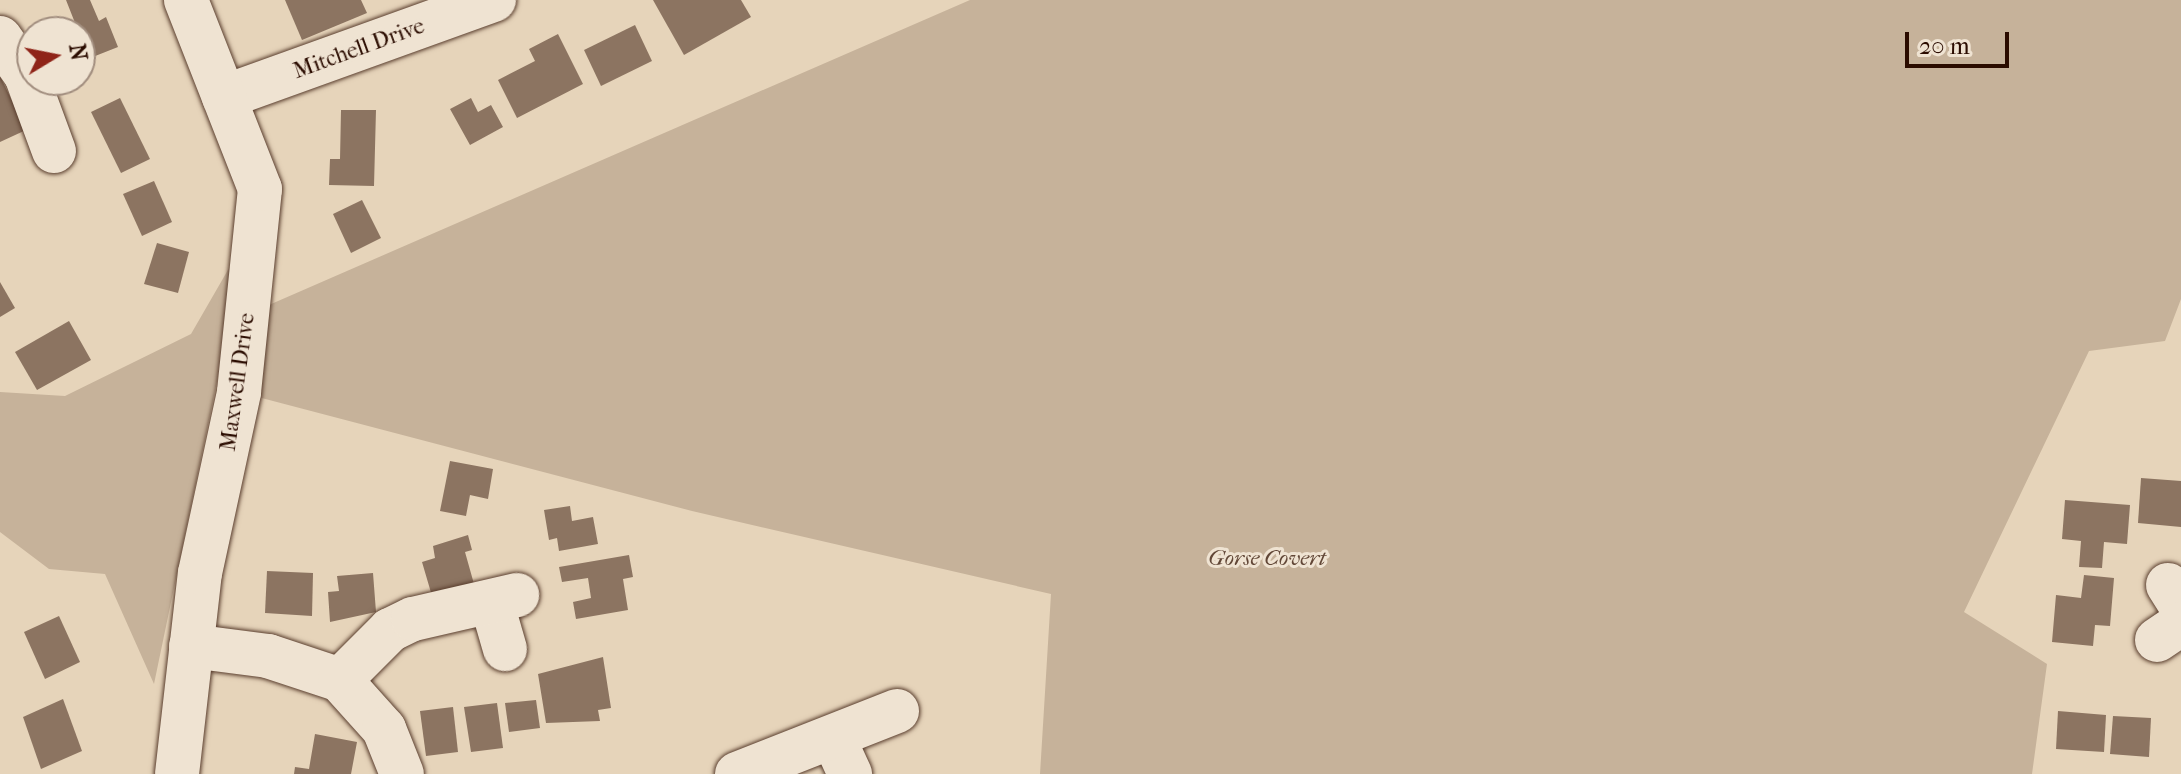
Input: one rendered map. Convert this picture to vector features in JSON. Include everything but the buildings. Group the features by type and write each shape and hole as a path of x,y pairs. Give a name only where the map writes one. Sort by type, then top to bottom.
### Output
{"street":[{"name":"Maxwell Drive","path":"177,774 200,573 239,392 260,189 186,0"},
{"name":"Mitchell Drive","path":"224,97 494,0"},
{"path":"0,38 26,75 54,151"},
{"path":"340,680 390,630 413,619 505,600 505,649"},
{"path":"191,646 268,656 340,680 384,729 402,774"},
{"path":"737,774 842,755 897,711"}],"green space":[{"name":"Gorse Covert","path":"970,0 2181,0 2181,299 2165,341 2089,351 1964,612 2047,664 2032,774 1040,774 1051,594 692,511 239,392 248,314"},
{"path":"236,256 242,261 154,684 105,574 49,569 0,532 0,392 65,396 191,334"}]}
